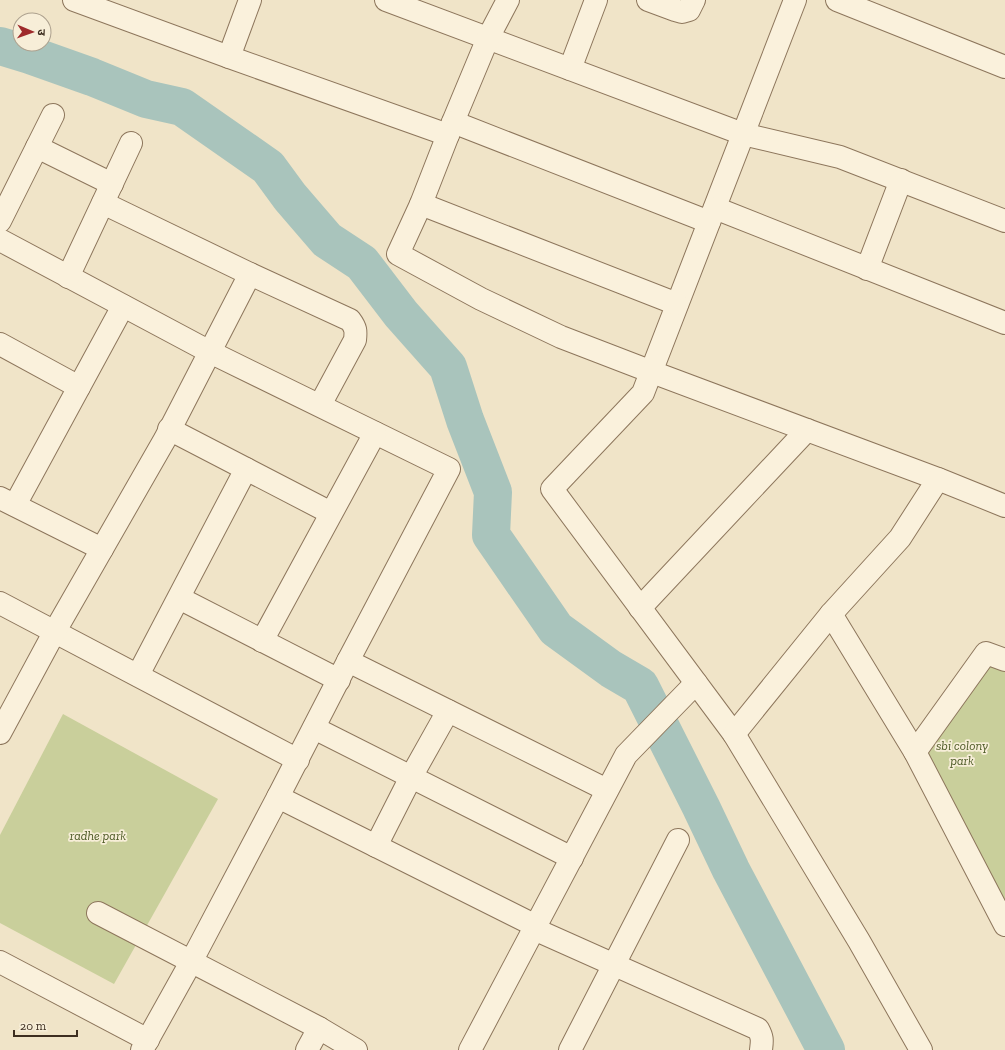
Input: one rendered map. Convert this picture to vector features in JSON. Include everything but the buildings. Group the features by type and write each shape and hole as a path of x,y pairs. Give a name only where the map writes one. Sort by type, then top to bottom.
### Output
{"street":[{"path":"74,0 229,57 450,128 712,215 867,269 1005,323"},
{"path":"229,57 250,0"},
{"path":"386,0 744,134 840,157 1005,221"},
{"path":"508,0 488,38 450,128 421,204 398,254 481,299 561,337 938,479 1005,506"},
{"path":"570,69 596,0"},
{"path":"648,0 682,12 689,10 694,0"},
{"path":"795,0 643,393 552,489 734,734 859,941 921,1050"},
{"path":"837,0 1005,67"},
{"path":"0,221 53,115"},
{"path":"68,277 131,143"},
{"path":"37,147 108,193 250,274 350,320 355,326 355,340 320,405"},
{"path":"867,269 901,180"},
{"path":"421,204 677,304"},
{"path":"0,240 210,352 449,469 298,760 191,962 145,1045 0,962"},
{"path":"0,733 164,439 250,274"},
{"path":"102,549 7,501 79,387 123,306"},
{"path":"0,344 79,387"},
{"path":"169,429 331,513"},
{"path":"640,608 807,430"},
{"path":"262,641 375,432"},
{"path":"138,675 246,469"},
{"path":"734,734 831,614 900,538 938,479"},
{"path":"179,598 262,641 344,670 448,711 607,790"},
{"path":"0,602 298,760"},
{"path":"831,614 915,752 1005,925"},
{"path":"915,752 986,653 1005,660"},
{"path":"470,1050 626,755 696,683"},
{"path":"376,846 411,777 448,711"},
{"path":"314,728 572,858"},
{"path":"278,797 535,927 758,1029 763,1039 761,1050"},
{"path":"570,1050 678,840"},
{"path":"98,913 319,1028 356,1050"},
{"path":"307,1050 319,1028"}],"green space":[{"name":"sbi colony park","path":"982,652 1005,660 1005,914 910,750"},
{"name":"radhe park","path":"63,714 218,799 114,984 0,923 0,835"}],"waterway":[{"path":"0,46 92,77 146,99 182,107 268,167 290,197 327,240 362,263 401,314 448,367 465,420 493,492 491,535 556,629 611,669 640,686 731,870 826,1050"}]}
